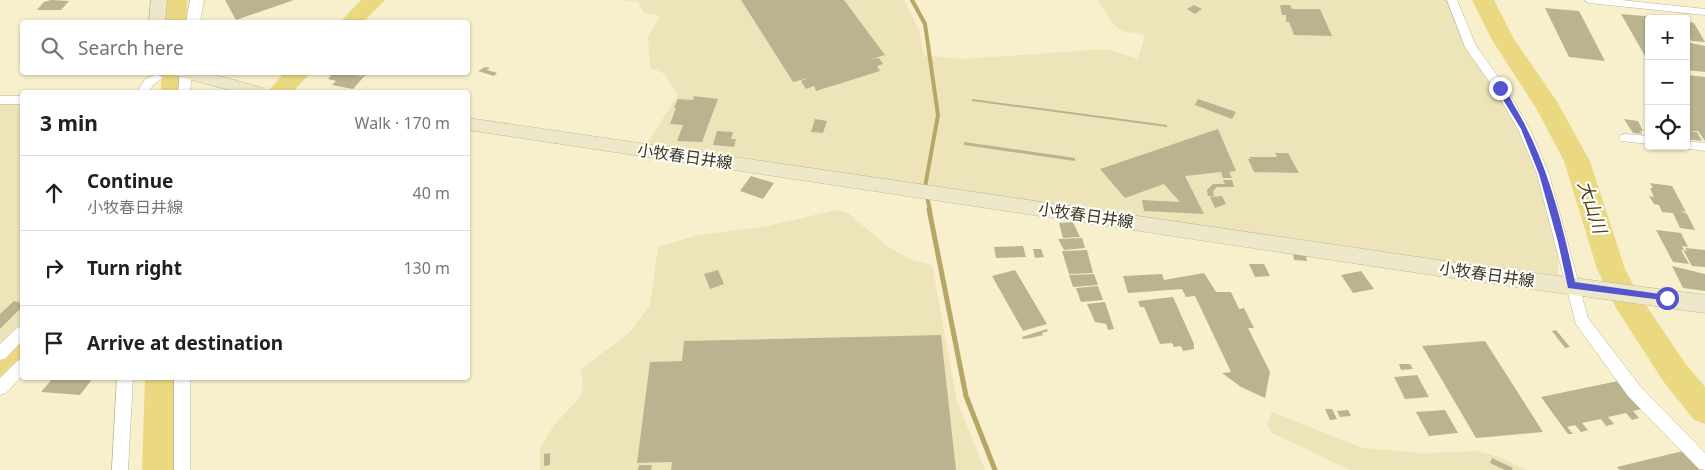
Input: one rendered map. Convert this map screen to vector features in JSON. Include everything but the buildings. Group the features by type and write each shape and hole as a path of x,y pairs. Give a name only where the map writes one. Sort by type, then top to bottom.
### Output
{"main road":[{"path":"157,20 159,0"},
{"path":"193,75 249,90"},
{"name":"小牧春日井線","path":"470,124 1705,304"}],"street":[{"path":"193,20 196,0"},
{"path":"1452,0 1471,47 1500,88 1524,129 1543,174 1581,320 1634,391 1705,464"},
{"path":"1588,0 1705,12"},
{"path":"145,90 149,82 157,75"},
{"path":"156,90 157,75"},
{"path":"184,90 185,75"},
{"path":"0,100 20,100"},
{"path":"1626,138 1645,140"},
{"path":"1690,146 1705,148"},
{"path":"0,354 20,334"},
{"path":"0,388 20,368"},
{"path":"120,470 126,380"},
{"path":"182,380 182,470"}],"shaded area":[{"path":"622,0 904,0 919,29 924,55 962,59 1107,49 1138,59 1145,35 1123,31 1114,25 1097,0 1447,0 1462,41 1504,104 1527,147 1544,199 1558,253 1558,275 1476,264 1423,260 1028,200 919,187 646,145 678,95 663,73 650,68 648,37 660,16 644,13 638,2"},
{"path":"20,101 20,329 0,349 0,102"},
{"path":"836,210 848,213 886,245 911,260 932,265 957,401 985,470 540,470 540,451 544,441 555,424 580,397 583,384 580,370 629,333 650,305 658,247 698,235 768,226"},
{"path":"1272,412 1363,448 1422,453 1477,451 1502,458 1526,470 1350,470 1272,433 1267,424"}],"waterway":[{"path":"175,20 176,0"},
{"path":"353,20 374,0"},
{"path":"912,0 925,24 938,115 925,187 930,210"},
{"name":"大山川","path":"1483,0 1503,40 1547,106 1577,161 1611,269 1626,300 1674,372 1705,410"},
{"path":"173,75 173,90"},
{"path":"281,90 297,75"},
{"path":"929,209 966,396 995,470"},
{"path":"0,368 20,349"},
{"path":"159,470 161,380"}],"route":[{"path":"1500,88 1524,129 1543,174 1562,242 1571,285 1667,298"}]}
